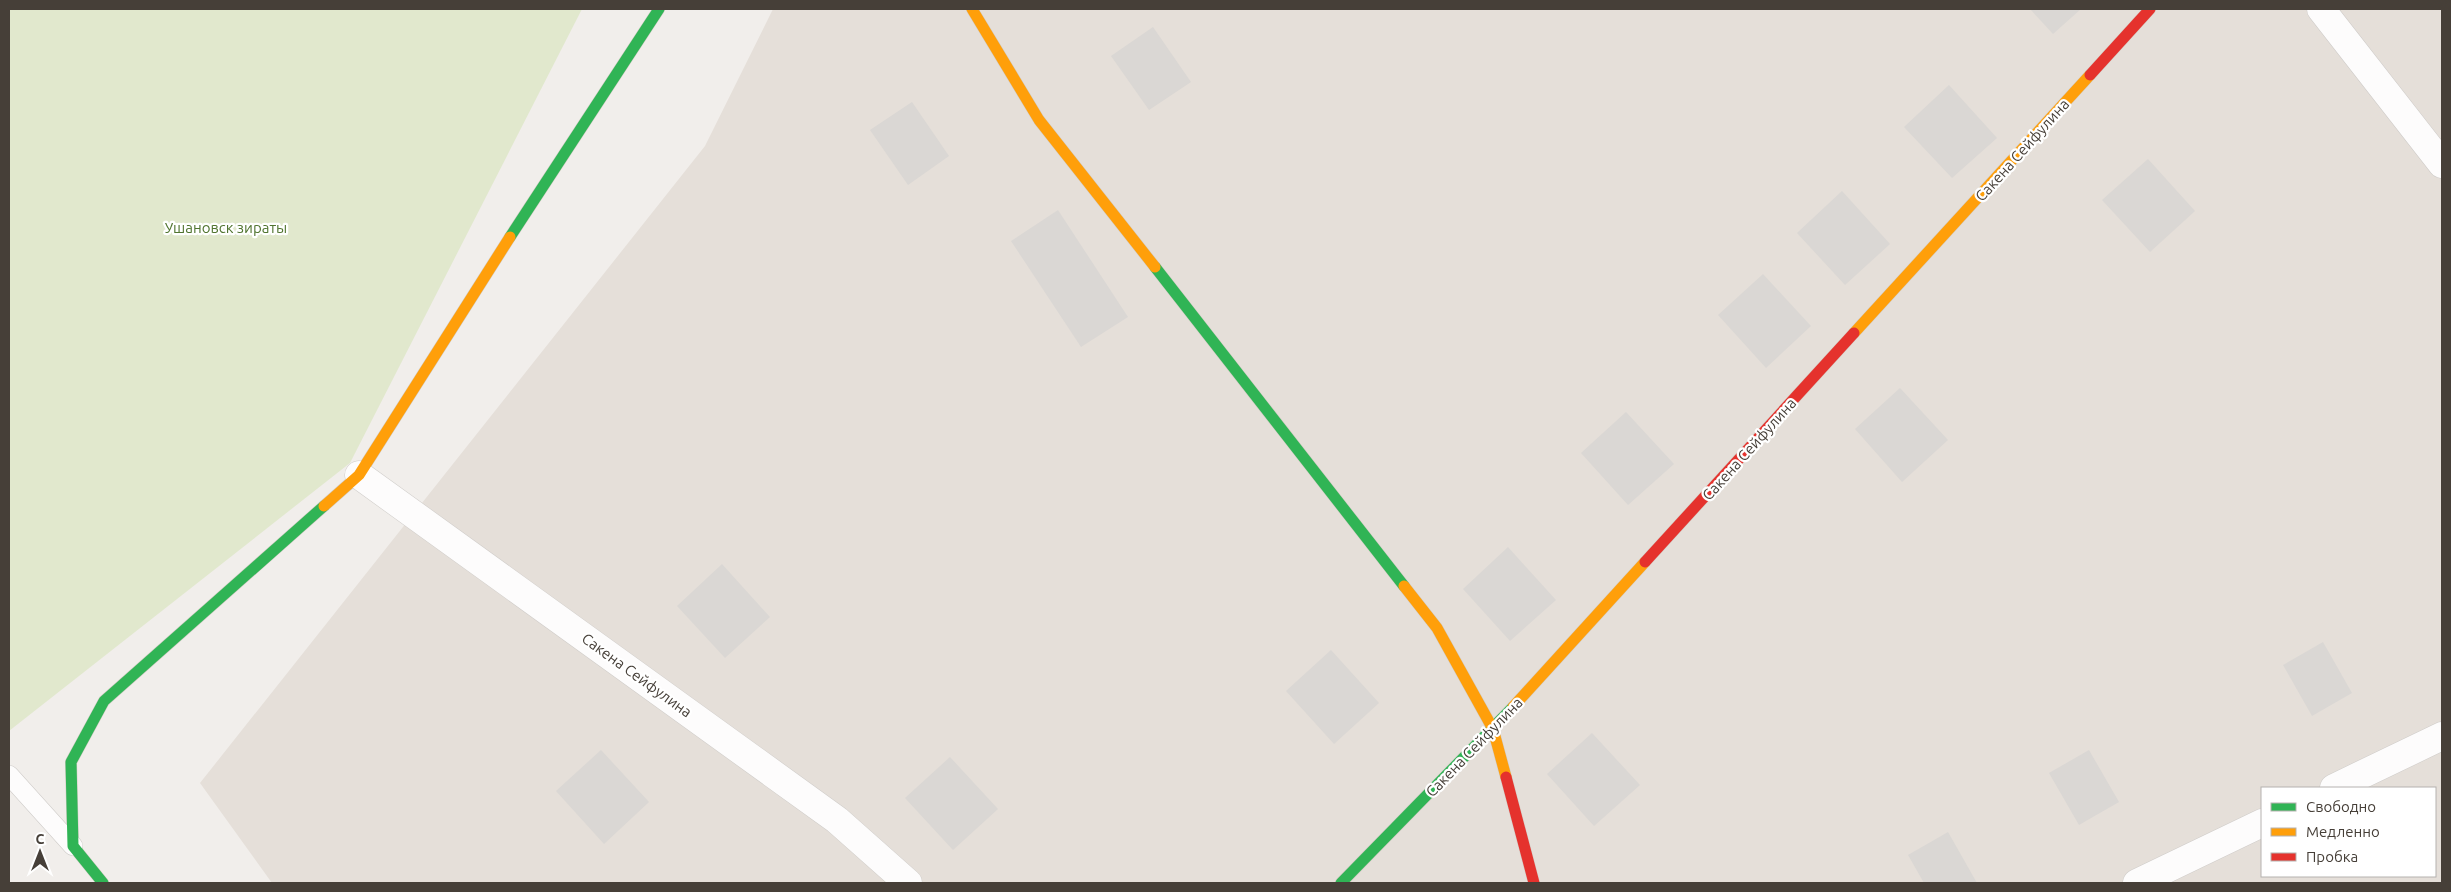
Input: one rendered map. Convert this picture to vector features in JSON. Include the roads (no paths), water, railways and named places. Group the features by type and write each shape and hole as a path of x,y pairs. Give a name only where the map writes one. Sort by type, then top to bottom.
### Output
{"street":[{"path":"102,883 73,846 71,762 104,701 359,474 420,376 659,9"},
{"path":"972,9 1039,120 1437,628 1493,729 1534,883"},
{"name":"Сакена Сейфулина","path":"1341,883 1493,729 2150,9"},
{"path":"2321,9 2442,164"},
{"name":"Сакена Сейфулина","path":"359,474 837,820 908,883"},
{"path":"2336,787 2442,736"},
{"path":"2137,883 2261,823"}],"lane":[{"path":"9,775 73,846"}],"park label":[{"name":"Ушановск зираты","path":"226,227"}]}
